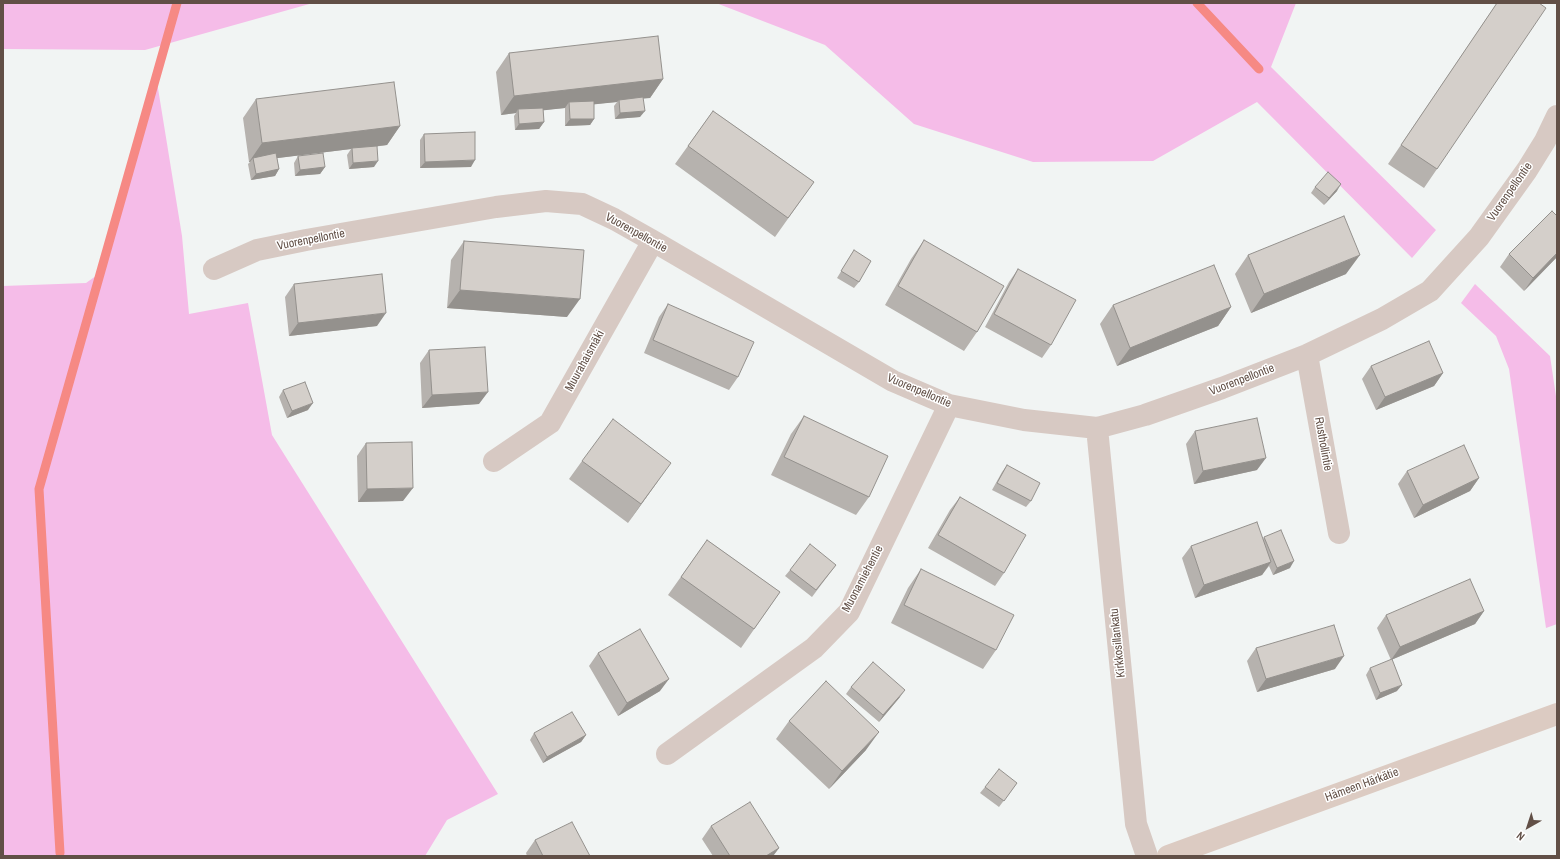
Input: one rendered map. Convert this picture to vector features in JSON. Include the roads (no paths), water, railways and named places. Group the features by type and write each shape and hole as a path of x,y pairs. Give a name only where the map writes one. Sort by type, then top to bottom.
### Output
{"main road":[{"name":"Hämeen Härkätie","path":"1168,856 1557,714"}],"street":[{"name":"Vuorenpellontie","path":"214,269 257,250 496,207 546,201 582,204 614,219 893,381 949,405 1024,420 1097,428 1145,415 1222,388 1307,355 1382,319 1430,291 1479,237 1527,170 1551,145 1557,116"},
{"name":"Muurahaismäki","path":"494,461 550,423 652,241"},
{"name":"Rusthollintie","path":"1307,355 1339,533"},
{"name":"Muonamiehentie","path":"667,754 814,648 848,612 949,405"},
{"name":"Kirkkosillankatu","path":"1097,428 1136,824 1147,856"}],"waterway":[{"path":"60,853 39,489 177,3"},
{"path":"1197,3 1259,69"}]}
